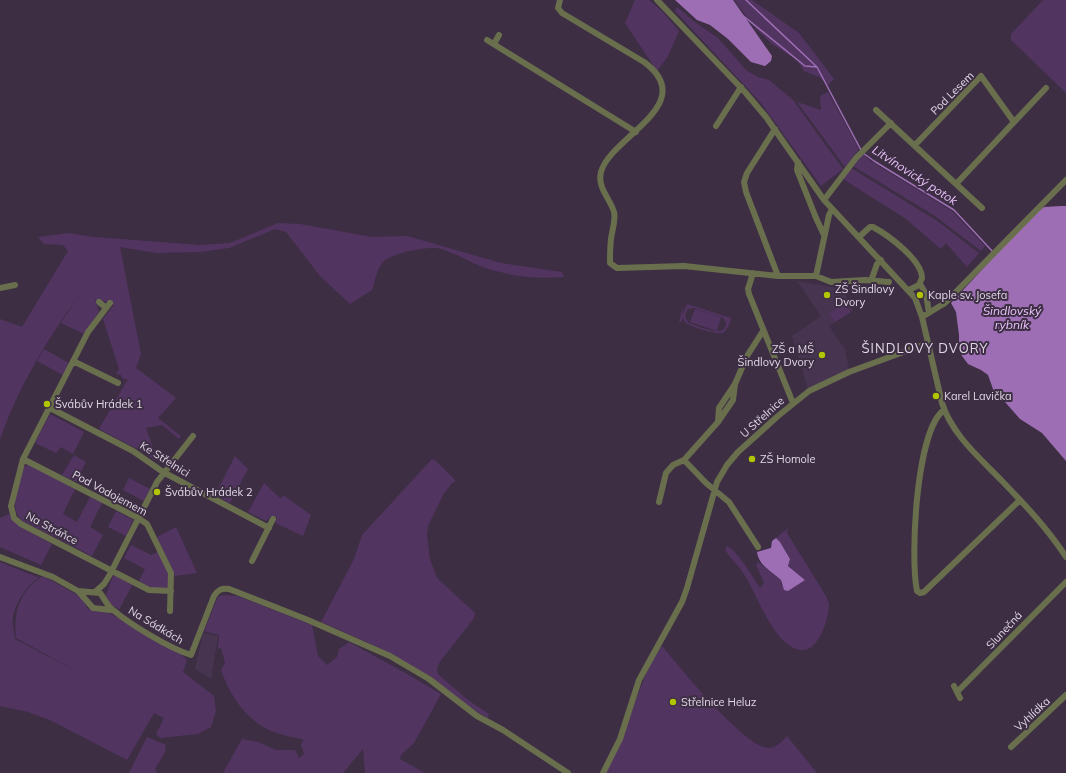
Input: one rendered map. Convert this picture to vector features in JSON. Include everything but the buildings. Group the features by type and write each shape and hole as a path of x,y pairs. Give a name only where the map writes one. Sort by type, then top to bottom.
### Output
{"street":[{"path":"560,0 558,8 562,13 644,62 652,68 660,78 662,92 659,102 651,115 636,132 604,162 600,178 601,185 614,212 611,266 617,268 684,266 778,276 816,276 831,282 889,282"},
{"path":"657,0 741,87 775,129 824,200 882,260 915,298 922,317 944,410 963,440 1052,536 1066,557"},
{"path":"494,44 499,35"},
{"path":"487,40 636,132"},
{"name":"Pod Lesem","path":"915,145 981,76 1014,122"},
{"path":"716,126 741,87"},
{"path":"956,184 1046,88"},
{"path":"876,110 982,208"},
{"path":"824,200 856,158 891,123"},
{"path":"775,129 747,173 744,182 746,192 778,276"},
{"path":"798,162 797,170 824,235"},
{"path":"922,317 945,303 995,254 1066,180"},
{"path":"816,276 828,215 832,209"},
{"path":"859,237 870,227 876,228 912,257 922,274 920,284 926,294 929,313"},
{"path":"872,281 877,264 882,260"},
{"name":"U Střelnice","path":"603,773 620,739 639,680 682,602 714,490 721,474 732,458 793,403 749,294 748,289 753,273"},
{"path":"909,290 920,284"},
{"path":"0,288 15,285"},
{"name":"Na Stráňce","path":"99,302 108,305 88,332 23,459 11,501 11,510 14,518 21,524 149,590 172,591"},
{"path":"659,502 666,473 673,465 684,460 718,422 719,408 735,384 746,356 763,331"},
{"path":"793,403 832,379 928,343"},
{"path":"73,361 118,383"},
{"name":"Ke Střelnici","path":"50,408 133,450 164,472 269,528"},
{"path":"944,410 931,430 921,470 916,515 914,559 917,591 920,593 924,592 1020,500"},
{"path":"88,602 88,597 104,584 112,571 138,518 164,472 193,436"},
{"name":"Pod Vodojemem","path":"23,459 147,524 171,573 172,591 170,611"},
{"path":"684,460 714,490 729,502 758,547"},
{"path":"252,562 273,519"},
{"path":"0,556 30,567 78,591 100,594 103,599"},
{"name":"Slunečná","path":"957,692 962,689 1066,582"},
{"path":"78,591 88,602 90,607 98,608 102,605 104,584"},
{"name":"Na Sádkách","path":"103,599 113,610 179,651 191,655 214,596 218,590 229,589 308,620 390,656 429,679 477,716 504,730 568,773"},
{"name":"Na Sádkách","path":"98,608 113,610"},
{"name":"Vyhlídka","path":"1011,747 1066,695"}],"shaded area":[{"path":"635,0 649,0 662,11 679,31 668,56 657,71 625,23"},
{"path":"734,0 752,0 799,33 834,79 827,86 821,78 804,71 797,60 772,44 755,28"},
{"path":"1043,0 1066,0 1066,93 1011,40 1011,34"},
{"path":"677,7 696,23 718,38 746,70 758,77 769,80 793,100 843,169 821,186 761,103 675,11"},
{"path":"828,92 859,149 845,167 797,102 821,110 820,96"},
{"path":"863,154 869,160 952,211 985,246 981,251 935,216 853,166"},
{"path":"851,168 936,220 979,253 967,267 946,243 941,249 906,219 843,179"},
{"path":"278,223 300,224 372,237 407,236 501,263 562,272 564,277 536,278 510,274 485,268 441,249 429,248 412,250 385,260 378,270 372,290 350,304 320,276 286,232 275,229 229,248 200,252 157,253 120,247 141,354 136,368 176,398 158,418 181,436 179,439 162,425 146,428 157,459 154,460 147,454 99,429 128,379 123,379 121,375 116,374 119,369 103,319 114,305 101,300 98,304 94,296 99,312 84,334 61,323 79,295 55,329 34,364 7,419 0,439 0,319 22,327 68,251 63,245 44,244 38,237 69,233 94,237 200,245 230,243"},
{"name":"ZŠ a MŠ Šindlovy Dvory","path":"797,281 838,288 840,285 853,311 829,326 845,349 849,369 808,389 792,336 821,316"},
{"path":"684,303 682,316 687,304 731,318 727,329 721,333 711,332 692,326 685,322 683,317 681,322 679,322","holes":["694,308 722,317 726,322 725,327 722,330 717,331 705,329 689,323 685,314 688,309"]},
{"path":"845,304 851,312 835,322 829,314"},
{"path":"695,309 721,317 717,331 690,322"},
{"path":"44,349 69,363 63,375 37,361"},
{"path":"50,414 84,432 73,454 61,447 56,453 35,443"},
{"path":"74,455 86,462 76,482 62,475"},
{"path":"235,456 248,469 230,503 215,495"},
{"path":"432,459 435,460 456,481 452,483 443,495 428,526 427,535 430,559 437,578 475,613 474,618 439,663 437,669 438,674 468,700 489,714 488,718 469,707 392,654 321,622 354,559 362,535"},
{"path":"28,464 75,489 63,514 77,522 90,497 102,503 90,527 103,535 92,556 21,520 15,508 15,501 24,467"},
{"path":"129,478 150,489 144,501 123,490"},
{"path":"264,483 281,499 283,495 311,515 303,536 275,523 277,518 275,516 271,516 266,521 248,512"},
{"path":"116,511 133,520 126,536 108,527"},
{"path":"9,514 20,527 52,544 41,565 0,547 0,518"},
{"path":"176,527 197,573 175,576 157,537"},
{"path":"788,528 787,533 826,596 829,604 825,625 818,640 813,646 801,650 791,647 775,630 744,574 725,550 727,546 734,551 760,588 764,583 756,565 758,562 781,580 781,585 805,580 788,565 790,559 776,538"},
{"path":"131,545 151,555 158,552 170,574 169,589 151,588 139,581 145,569 124,558"},
{"path":"0,562 37,577 41,576 27,588 17,605 13,620 15,639 82,674 16,638 16,619 20,602 29,588 43,576 83,598 87,608 96,612 104,610 179,653 187,660 183,672 214,696 216,711 211,727 198,734 160,738 156,734 164,718 154,713 127,760 50,720 28,712 0,706"},
{"path":"115,575 132,585 119,610 110,603 106,595 113,576"},
{"path":"224,595 237,596 312,625 318,656 327,665 337,657 339,649 349,642 441,694 414,743 401,755 400,759 425,773 365,773 363,749 343,773 223,773 242,739 258,742 276,750 295,750 299,758 304,754 301,744 304,740 282,735 264,728 248,715 229,689 221,670 225,663 221,648 218,649 219,635 204,631 218,597"},
{"path":"203,633 218,636 211,679 195,669"},
{"name":"Střelnice Heluz","path":"662,646 713,705 746,736 759,745 770,748 782,742 787,736 817,773 604,773 623,735 646,673"},
{"path":"147,737 166,745 165,752 155,769 157,773 129,773"}],"water":[{"path":"675,0 733,0 772,56 771,61 765,66 751,62 728,39 710,25 697,20"},
{"name":"Šindlovský rybník","path":"1066,206 1066,461 1042,433 1020,419 993,389 988,375 968,364 962,356 959,346 956,312 951,303 1029,219 1044,207"},
{"path":"776,538 790,559 788,566 805,580 788,591 784,590 781,580 763,565 758,557 757,552 771,548 772,541"}],"waterway":[{"path":"746,0 817,67"},
{"name":"Litvínovický potok","path":"741,14 805,66 817,67 861,150"},
{"name":"Litvínovický potok","path":"863,153 954,210 993,252"}],"place":[{"name":"ZŠ Šindlovy Dvory","path":"827,295"},
{"name":"Kaple sv. Josefa","path":"920,295"},
{"name":"ZŠ a MŠ Šindlovy Dvory","path":"822,355"},
{"name":"Karel Lavička","path":"936,396"},
{"name":"Švábův Hrádek 1","path":"47,404"},
{"name":"ZŠ Homole","path":"752,459"},
{"name":"Švábův Hrádek 2","path":"157,492"},
{"name":"Střelnice Heluz","path":"673,702"}],"district":[{"name":"ŠINDLOVY DVORY","path":"925,348"}]}
